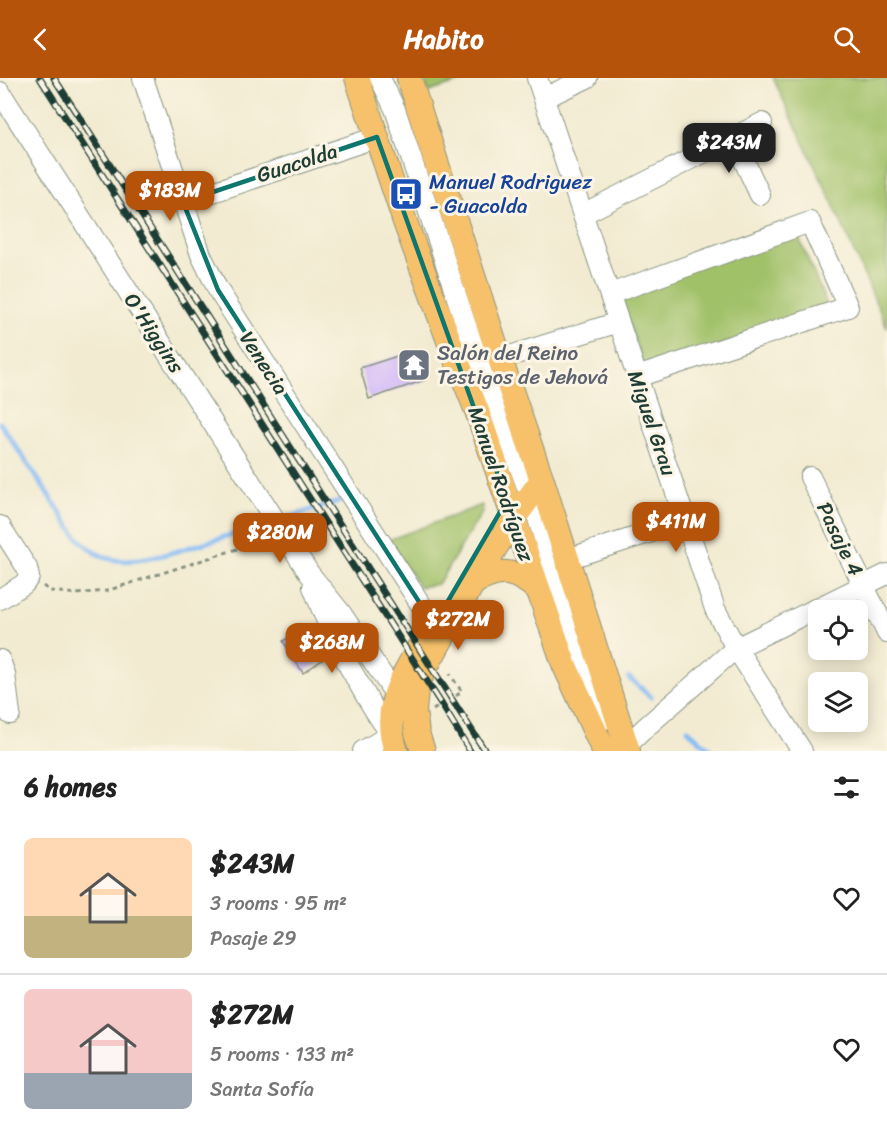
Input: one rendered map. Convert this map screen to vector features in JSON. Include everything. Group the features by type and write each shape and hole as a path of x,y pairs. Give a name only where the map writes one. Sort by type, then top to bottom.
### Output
{"main road":[{"name":"Manuel Rodríguez","path":"357,78 405,222 477,411 523,494 567,559 617,750"},
{"name":"Manuel Rodríguez","path":"409,78 500,359 538,590 564,664 617,750"},
{"path":"398,717 416,691 422,674 523,494"},
{"path":"398,717 405,673 523,494"},
{"path":"473,583 491,574 510,573 522,577 538,590"},
{"name":"O'Higgins","path":"398,717 417,733 423,751"}],"street":[{"name":"Venecia","path":"143,78 201,255 211,277 434,626"},
{"path":"380,78 398,117 465,322 495,396 523,494 588,683 617,750 736,648 887,574"},
{"path":"392,78 408,113 451,245 475,280"},
{"name":"Miguel Grau","path":"537,78 715,609 736,648 802,751"},
{"path":"544,98 587,78"},
{"name":"O'Higgins","path":"0,92 288,542 341,613 398,717"},
{"path":"583,214 762,123"},
{"name":"Guacolda","path":"183,202 377,137"},
{"path":"733,137 760,195"},
{"path":"610,294 810,222 848,307 637,377"},
{"path":"500,359 619,322"},
{"name":"Pasaje 4","path":"810,477 887,633"},
{"path":"567,559 686,521"},
{"path":"0,526 27,568 29,577 24,584 0,599"},
{"name":"O'Higgins","path":"309,573 328,624 345,659 398,717"},
{"path":"0,660 5,674 10,714"},
{"path":"363,751 398,717"}],"path":[{"path":"29,577 50,591 76,594 106,591 259,542 283,552 288,542"},
{"path":"398,717 462,692 450,674"}],"highlighted area":[{"path":"377,137 507,500 434,625 218,290 183,202"}],"green space":[{"path":"424,78 472,78 429,92"},
{"path":"773,78 887,78 887,328 833,204"},
{"path":"794,226 828,307 646,372 616,287"},
{"path":"482,505 483,511 438,584 420,587 388,540"}],"building":[{"path":"416,350 425,380 369,399 360,368"},
{"path":"303,628 322,660 303,673 283,641"}],"waterway":[{"path":"0,423 77,537 92,551 111,559 133,561 156,557 341,501"},
{"path":"629,678 651,697"},
{"path":"688,730 712,751"}],"railway":[{"path":"40,78 470,751"},
{"path":"54,78 485,751"}],"place":[{"name":"Manuel Rodriguez - Guacolda","path":"406,194"},
{"name":"Salón del Reino Testigos de Jehová","path":"414,365"}]}
